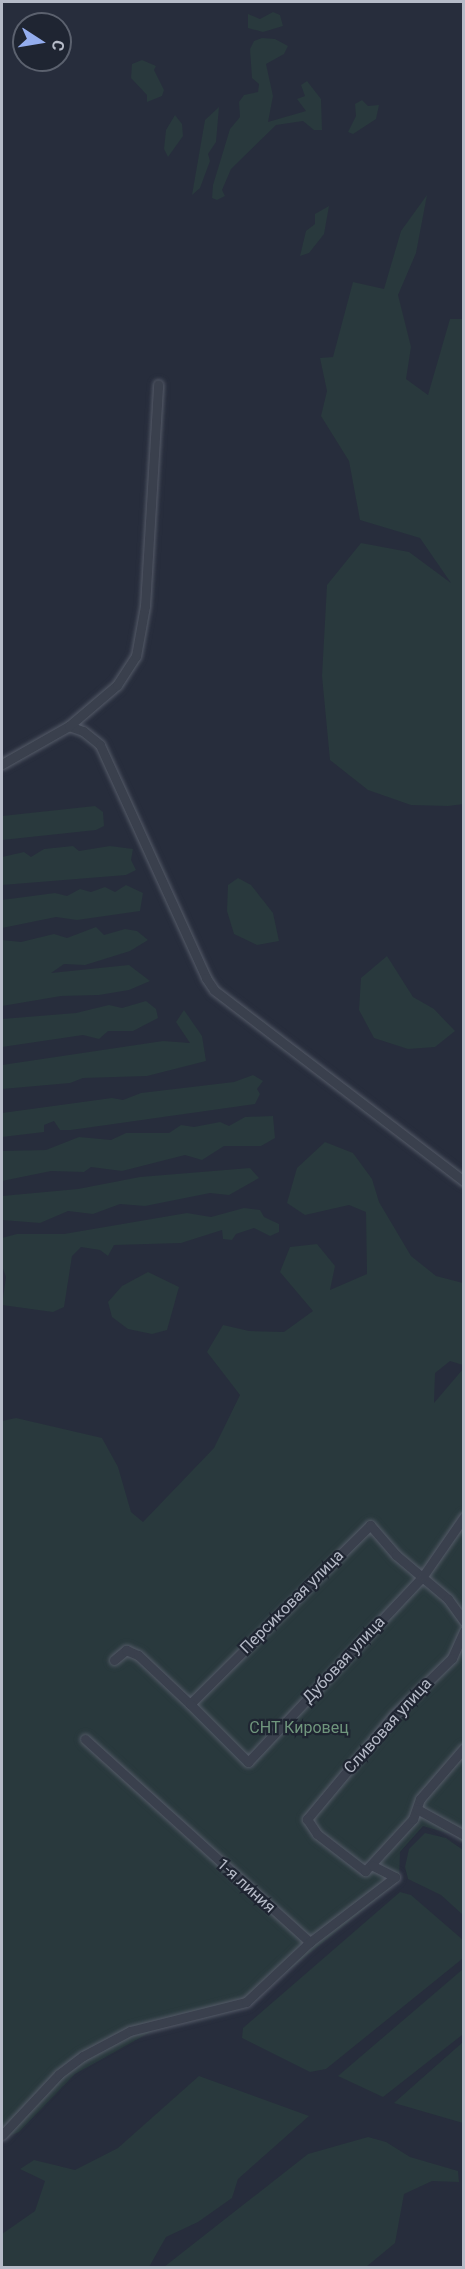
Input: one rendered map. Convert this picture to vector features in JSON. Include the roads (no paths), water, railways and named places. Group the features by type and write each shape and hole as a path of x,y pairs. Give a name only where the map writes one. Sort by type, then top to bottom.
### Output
{"street":[{"path":"2,764 69,726 117,685 136,656 139,642 158,384"},
{"path":"69,726 83,731 100,745 206,978 214,990 227,1003 464,1181"},
{"name":"Дубовая улица","path":"190,1704 248,1762 423,1576 464,1517"},
{"name":"Персиковая улица","path":"190,1704 363,1529 370,1526 396,1555 448,1599 464,1621"},
{"name":"Сливовая улица","path":"373,1866 365,1871 317,1834 307,1819 394,1715 452,1658 464,1631"},
{"path":"114,1660 126,1650 138,1655 190,1704"},
{"name":"1-я линия","path":"85,1739 310,1942"},
{"path":"2,2135 59,2074 82,2056 130,2031 246,2002 310,1942 395,1877 387,1870 373,1866 413,1820 420,1799 464,1748"},
{"path":"417,1809 464,1835"}],"park label":[{"name":"СНТ Кировец","path":"299,1728"}]}
